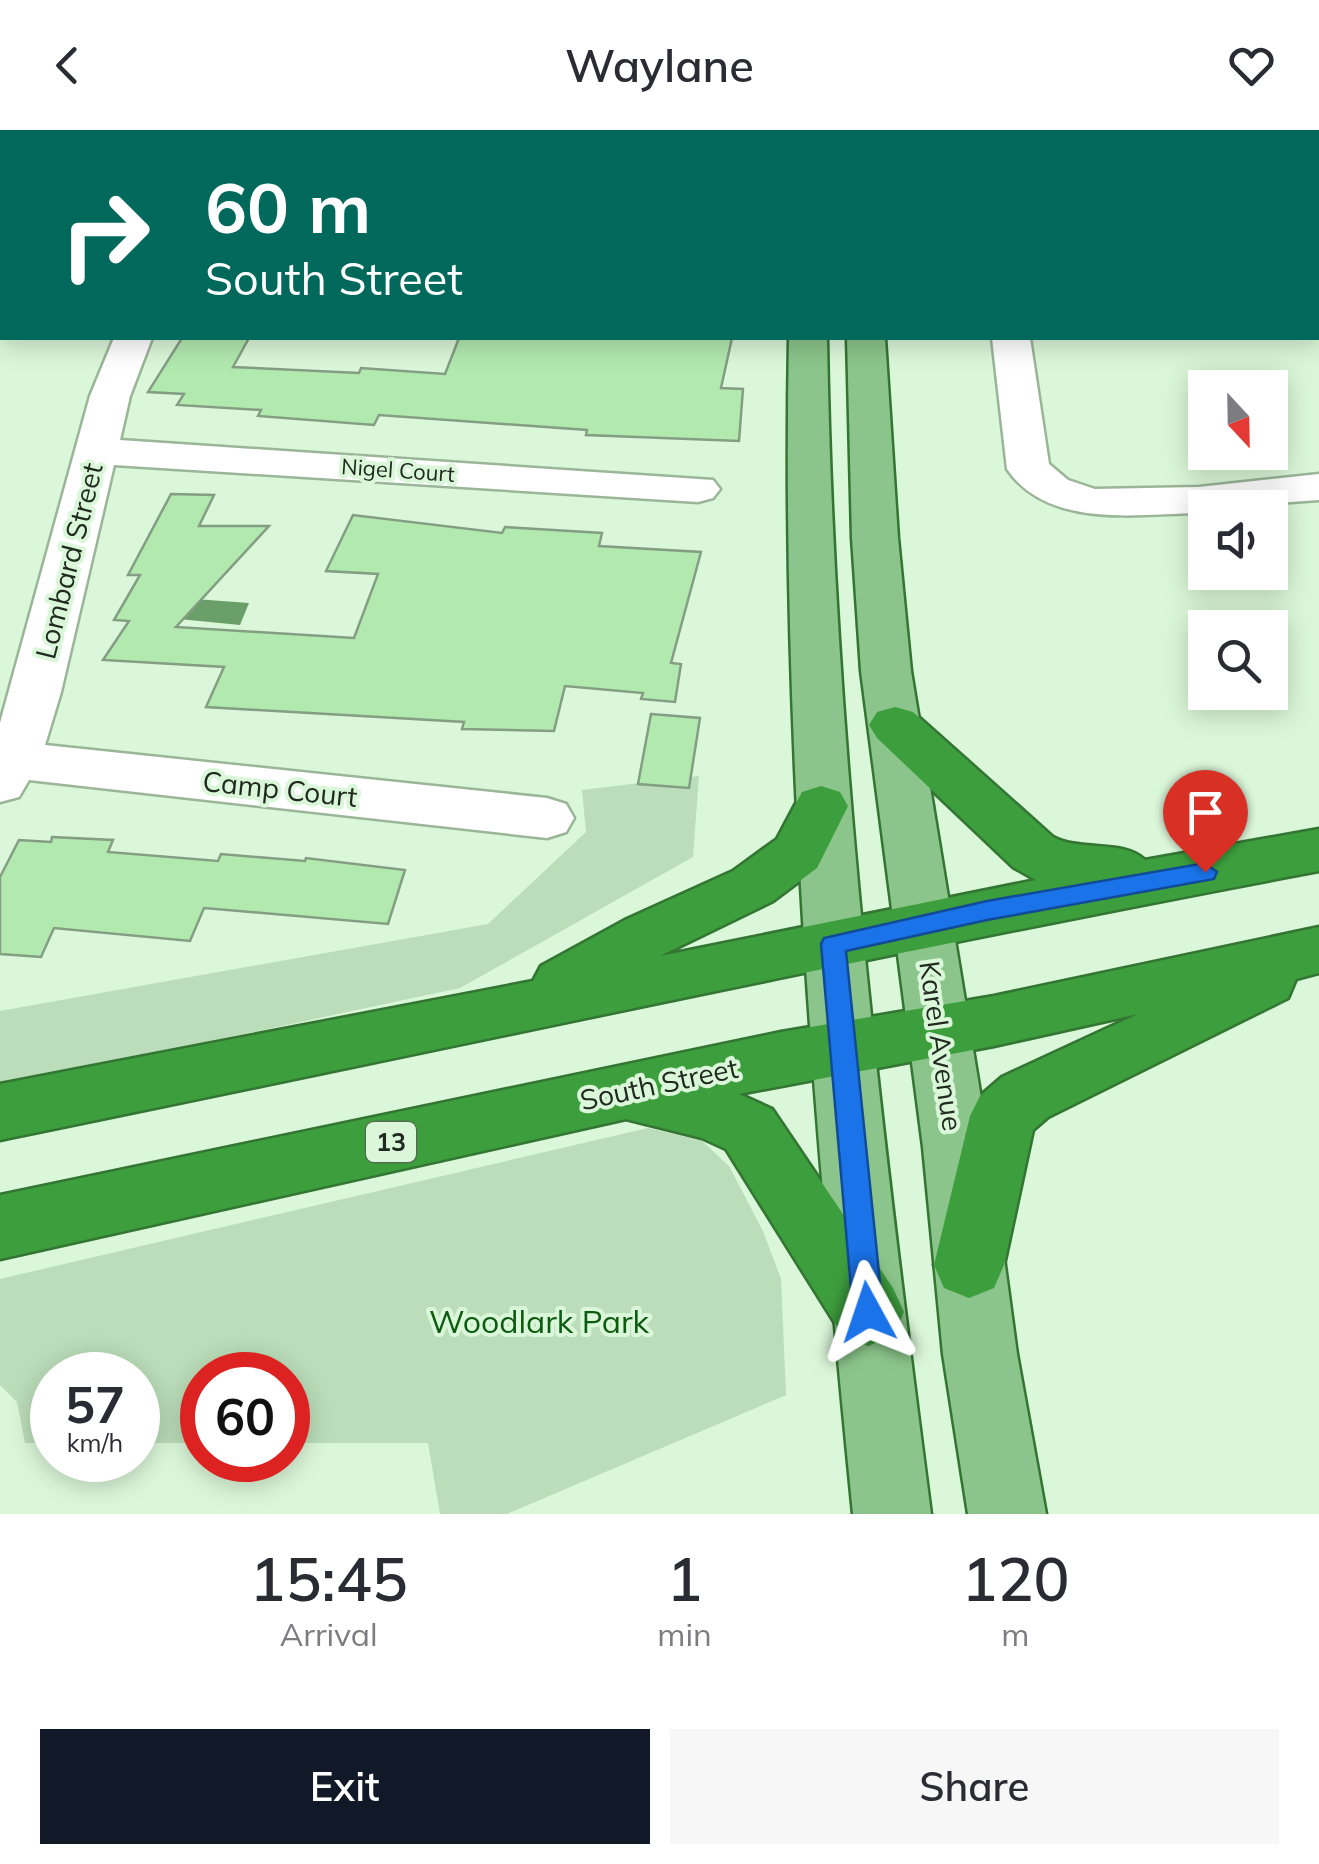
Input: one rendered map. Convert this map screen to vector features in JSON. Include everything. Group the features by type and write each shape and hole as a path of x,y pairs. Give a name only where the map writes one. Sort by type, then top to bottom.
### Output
{"highway":[{"path":"894,725 1033,852 1058,866 1205,872"},
{"path":"520,1006 648,935 753,886 797,853 822,806"},
{"path":"0,1112 924,924 1319,850"},
{"path":"969,1265 1003,1116 1025,1098 1319,953"},
{"name":"South Street","path":"0,1227 841,1047 938,1032 1319,953"},
{"path":"620,1093 713,1112 748,1129 868,1312"}],"main road":[{"path":"808,340 808,565 822,806 841,1047 892,1514"},
{"name":"Karel Avenue","path":"866,340 874,538 894,725 956,1147 980,1354 1008,1514"}],"street":[{"name":"Lombard Street","path":"7,771 36,692 110,396 132,340"},
{"path":"1010,340 1028,469 1053,489 1091,502 1109,502 1198,500 1319,487"},
{"name":"Nigel Court","path":"98,451 698,488"},
{"name":"Camp Court","path":"7,771 547,818"}],"green space":[{"path":"699,776 693,857 460,988 0,1086 0,1011 488,924 586,832 582,790"},
{"name":"Woodlark Park","path":"648,1128 702,1141 729,1166 763,1231 781,1279 786,1395 507,1514 440,1514 428,1443 310,1443 310,1352 180,1352 180,1443 160,1443 160,1352 30,1352 30,1443 25,1443 17,1402 0,1385 0,1279"}],"shaded area":[{"path":"195,599 249,603 240,625 179,619"}],"building":[{"path":"181,340 248,340 233,367 359,373 361,368 445,374 458,340 732,340 721,388 743,389 739,441 586,435 587,430 379,415 374,425 258,416 261,410 177,405 184,394 148,392"},
{"path":"171,494 214,495 199,526 269,526 176,627 354,638 378,574 326,571 353,515 502,533 505,527 602,533 599,546 701,552 671,663 681,664 675,702 641,699 643,693 565,686 554,731 462,729 464,722 206,707 224,667 103,660 129,621 114,620 140,575 128,575"},
{"path":"651,714 700,718 689,788 638,784"},
{"path":"52,837 113,840 108,852 218,861 221,854 305,861 306,858 405,870 388,924 204,908 190,941 54,928 41,957 0,954 0,877 19,840 51,842"}],"route":[{"path":"868,1312 833,944 987,911 1205,872"}]}
